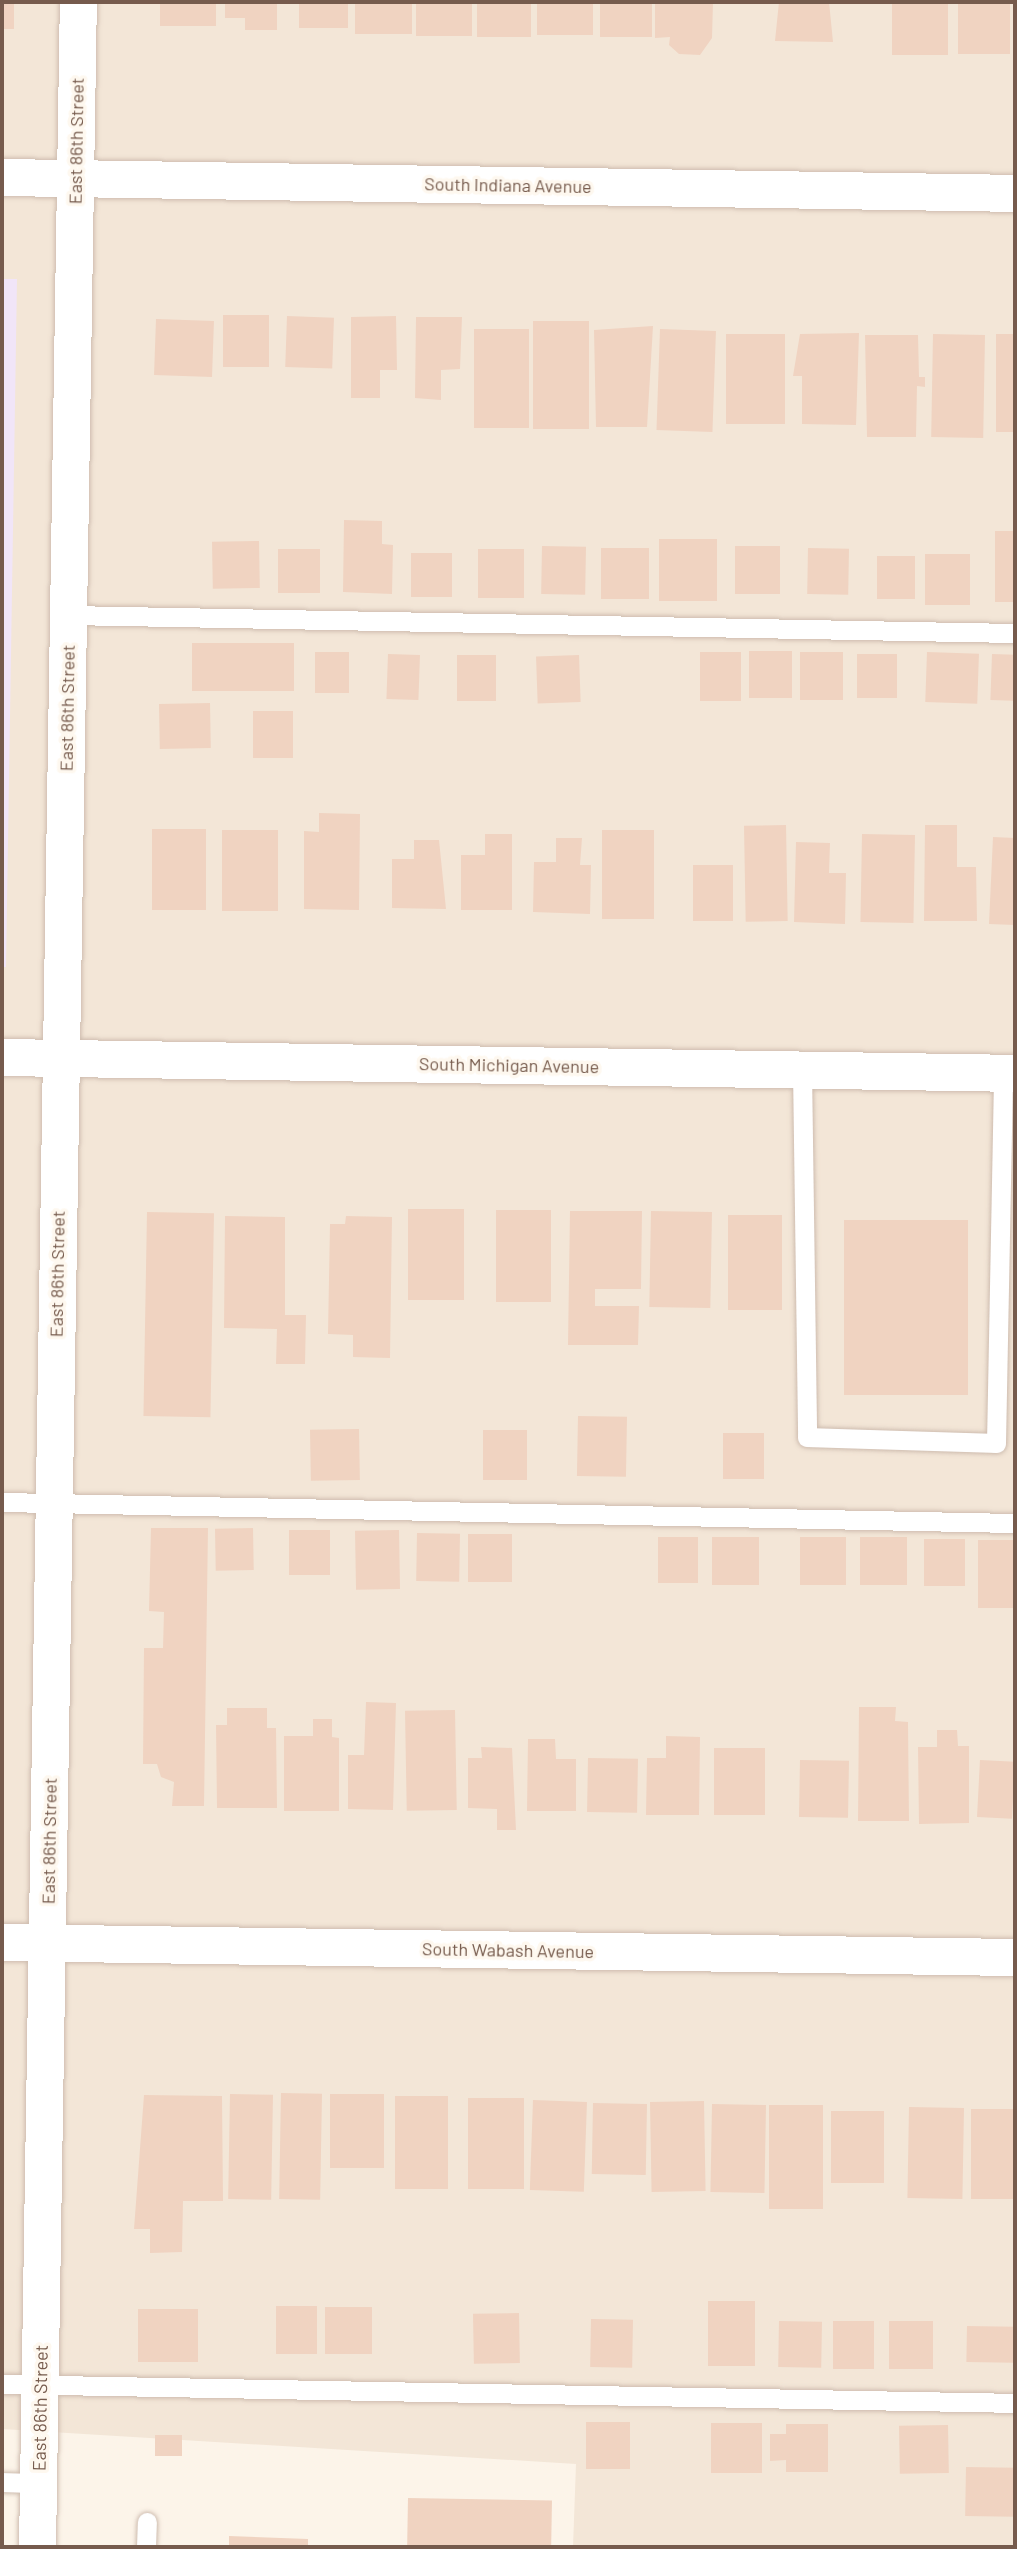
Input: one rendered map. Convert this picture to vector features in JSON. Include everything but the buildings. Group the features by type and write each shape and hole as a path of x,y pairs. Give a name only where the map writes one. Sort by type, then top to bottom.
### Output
{"street":[{"name":"East 86th Street","path":"37,2547 78,2"},
{"name":"South Indiana Avenue","path":"2,177 1015,193"},
{"name":"South Michigan Avenue","path":"2,1058 1009,1073"},
{"name":"South Wabash Avenue","path":"2,1942 1015,1957"}],"lane":[{"path":"68,615 1015,633"},
{"path":"802,1069 807,1437 996,1443 1009,1073"},
{"path":"2,1502 1015,1524"},
{"path":"2,2384 1015,2403"},
{"path":"2,2482 38,2483"},
{"path":"146,2522 146,2547"}],"shaded area":[{"path":"2,2 1015,2 1015,2547 573,2547 576,2464 2,2429"},
{"path":"2,279 17,279 6,967 2,967"}]}
